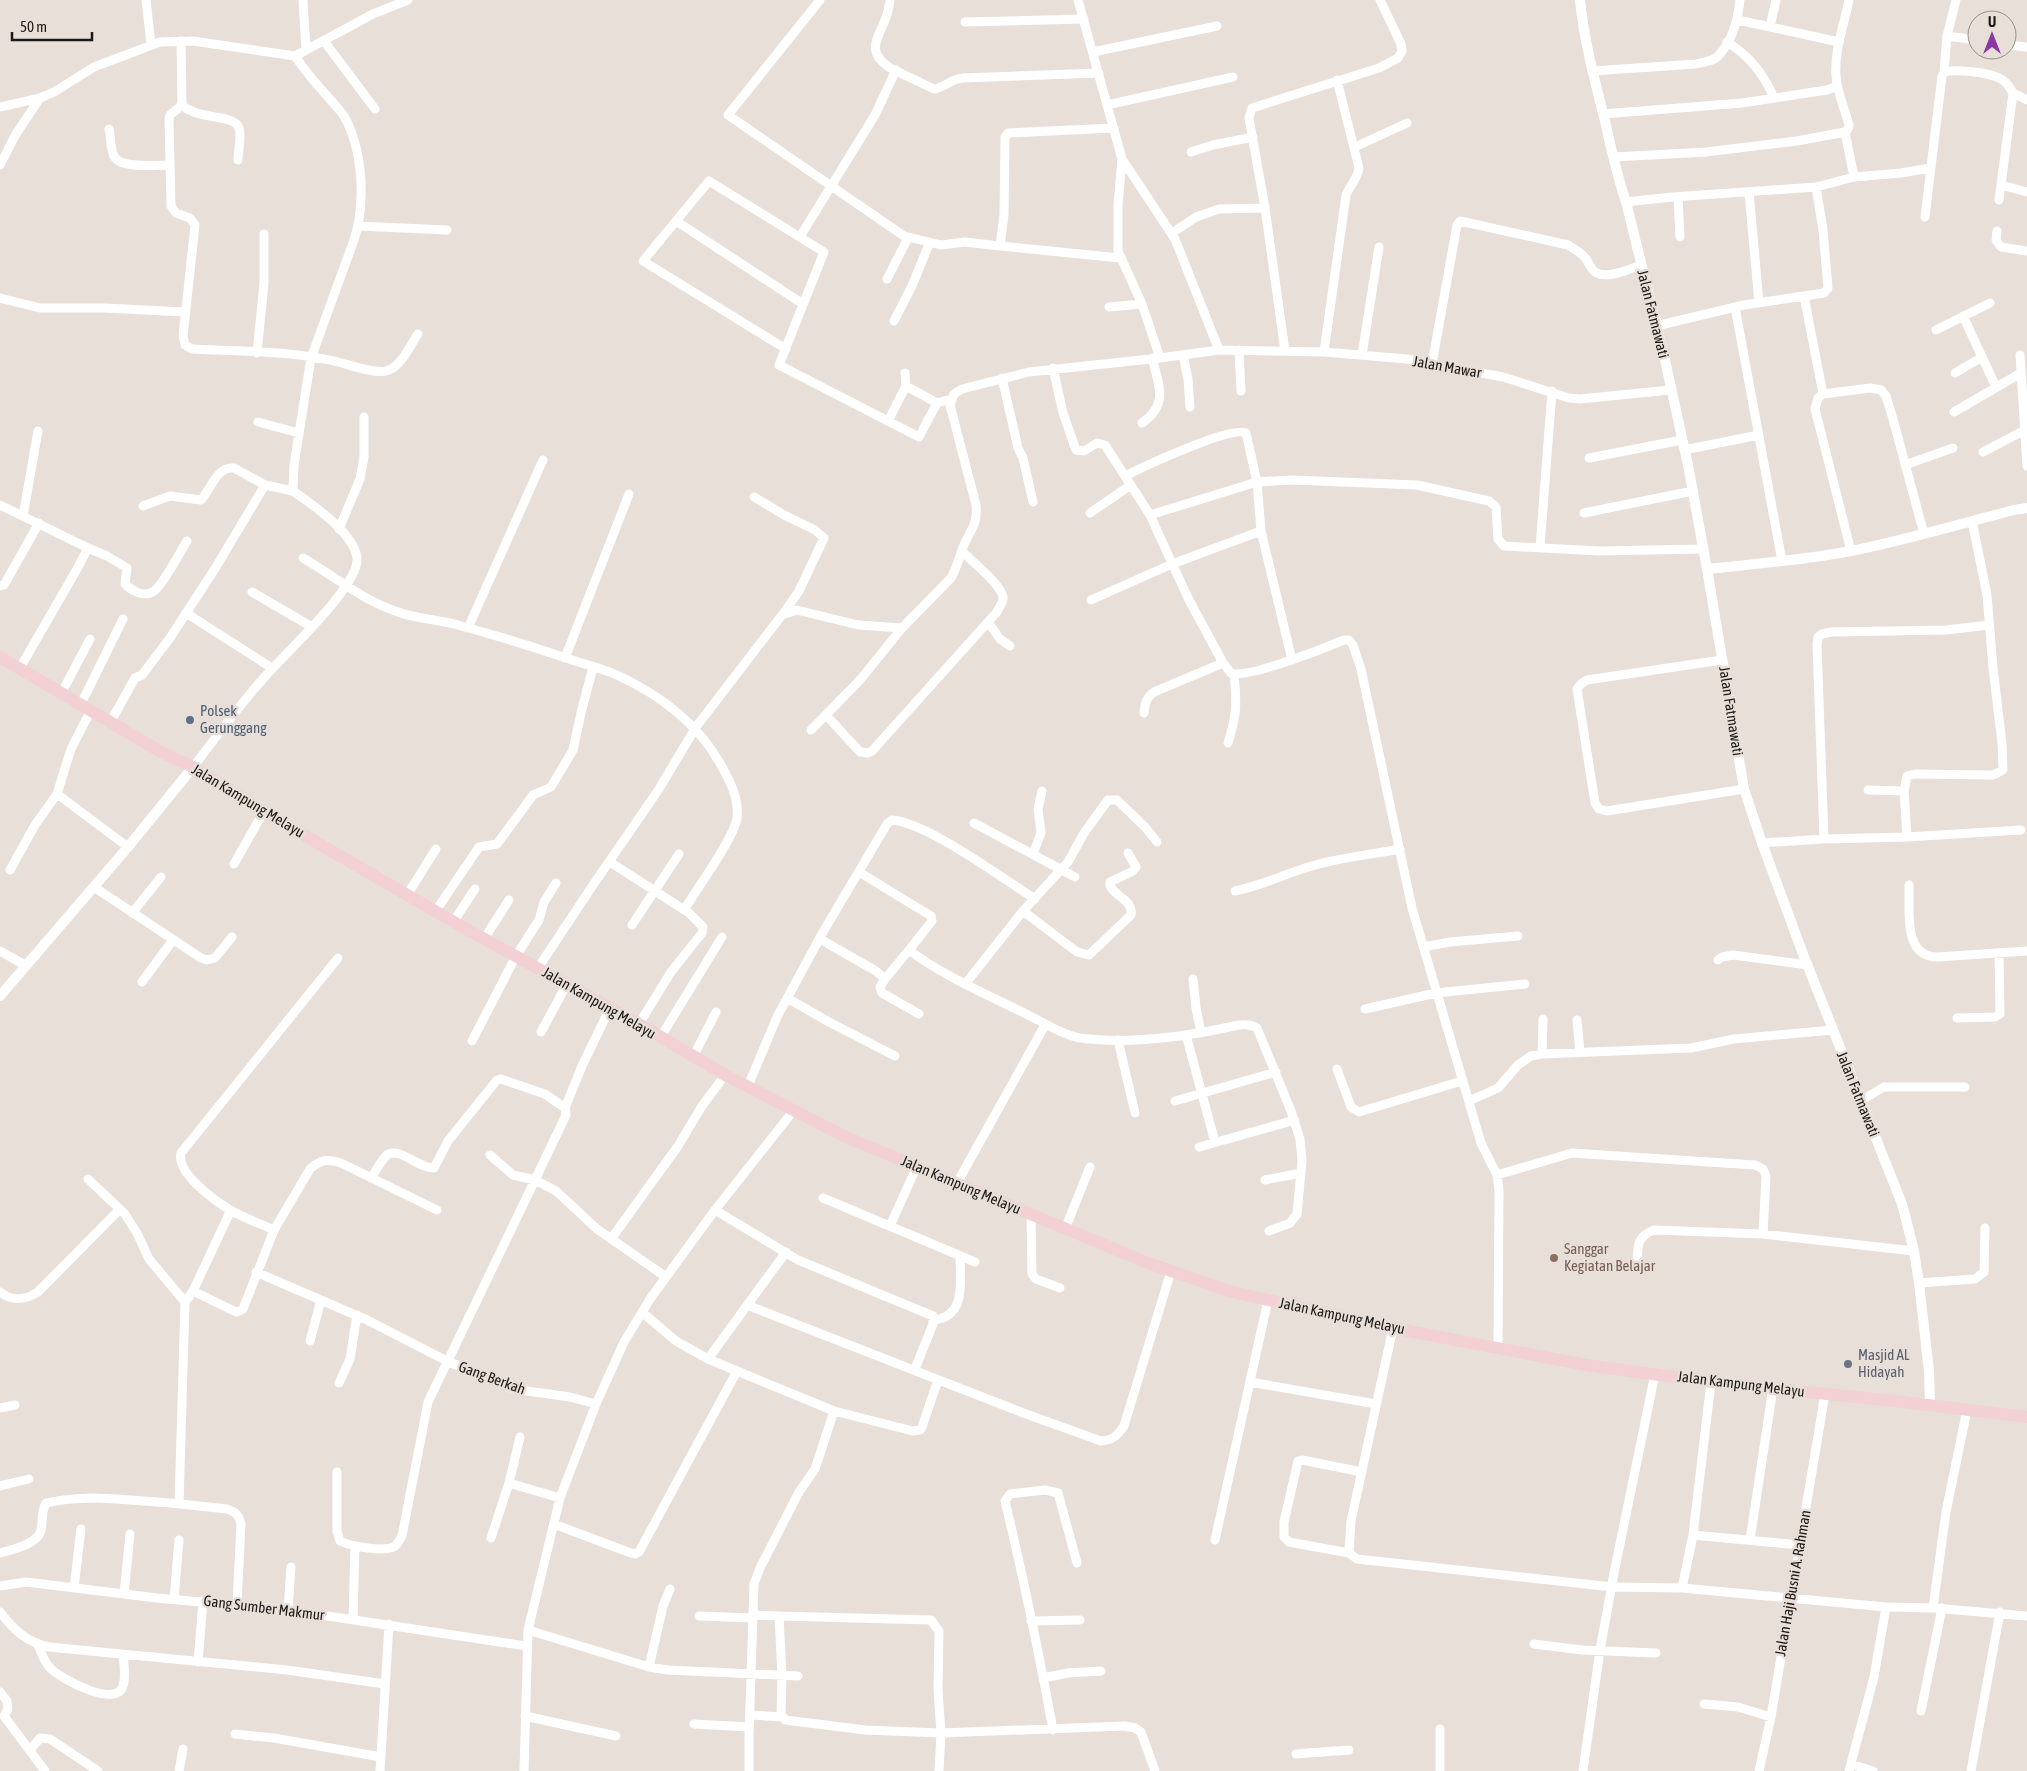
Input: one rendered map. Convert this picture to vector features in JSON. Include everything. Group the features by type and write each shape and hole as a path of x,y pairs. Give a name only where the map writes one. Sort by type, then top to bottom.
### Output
{"main road":[{"name":"Jalan Kampung Melayu","path":"0,657 161,752 192,767 435,912 639,1024 725,1075 846,1137 1148,1263 1232,1292 1393,1328 1586,1365 1712,1382 2027,1417"}],"street":[{"path":"146,0 151,44"},
{"path":"304,0 306,49"},
{"path":"0,107 40,98 94,67 151,44 193,41 295,56 373,14 408,0"},
{"path":"820,0 728,115 883,223 908,238 929,244 941,245 965,242 1120,258"},
{"path":"890,0 886,18 874,49 884,64 934,89 940,88 954,79 963,78 1002,75 1099,73"},
{"path":"1078,0 1122,159 1117,246 1120,258 1142,304 1156,358 1161,398 1159,407 1153,416 1142,423"},
{"path":"1284,351 1265,208 1250,118 1252,108 1379,68 1398,58 1402,50 1401,44 1380,0"},
{"name":"Jalan Fatmawati","path":"1580,0 1592,71 1618,179 1626,202 1683,445 1707,569 1744,789 1762,844 1808,965 1902,1204 1914,1251 1919,1284 1929,1372 1930,1405"},
{"path":"1592,71 1696,64 1710,61 1718,57 1738,20 1740,0"},
{"path":"1770,27 1776,0"},
{"path":"1849,0 1839,42 1835,74 1848,125 1848,129 1845,132 1854,177"},
{"path":"1924,217 1944,72 1947,36 1956,0"},
{"path":"965,22 1084,19"},
{"path":"1738,20 1839,42"},
{"path":"1093,52 1217,26"},
{"path":"1947,36 1967,39"},
{"path":"181,41 182,105 169,119 169,165 172,210 190,218 195,225 183,342 188,348 311,358 386,372 397,365 418,334"},
{"path":"324,41 375,109"},
{"path":"1727,42 1742,51 1755,64 1774,98"},
{"path":"293,491 294,465 311,358 358,226 360,159 354,139 343,115 295,56"},
{"path":"801,235 875,116 896,70"},
{"path":"1944,72 1951,70 1978,72 2000,78 2006,82 2013,93 2027,100"},
{"path":"1108,105 1233,77"},
{"path":"1324,352 1346,195 1350,184 1358,175 1359,168 1337,80"},
{"path":"1603,114 1774,98 1828,90 1837,86"},
{"path":"1999,200 2013,93"},
{"path":"0,165 16,134 40,98"},
{"path":"182,105 194,113 236,122 240,132 238,160"},
{"path":"1355,147 1407,123"},
{"path":"110,128 113,154 116,160 131,165 169,165"},
{"path":"1000,246 1004,215 1006,137 1008,133 1114,128"},
{"path":"1614,157 1706,152 1797,141 1845,132"},
{"path":"1191,152 1213,145 1253,137"},
{"path":"1122,159 1172,233 1184,258 1219,350"},
{"path":"1626,202 1816,187 1854,177 1901,173 1930,168"},
{"path":"786,349 643,260 709,182 824,252 786,349 779,365 919,436 937,403 906,386"},
{"path":"2001,185 2027,192"},
{"path":"1656,326 1735,307 1824,293 1828,288 1816,187"},
{"path":"1749,192 1759,303"},
{"path":"1678,197 1680,237"},
{"path":"1172,233 1196,217 1219,209 1265,208"},
{"path":"676,221 803,304"},
{"path":"1432,364 1457,225 1460,221 1568,245 1586,259 1594,272 1600,274 1609,275 1641,266"},
{"path":"358,226 447,230"},
{"path":"1997,231 1996,240 2001,247 2027,250"},
{"path":"257,353 264,283 264,234"},
{"path":"887,279 908,238"},
{"path":"894,321 912,286 929,244"},
{"path":"1362,355 1379,247"},
{"path":"1804,296 1822,394"},
{"path":"0,298 40,308 105,308 185,312"},
{"path":"1936,330 1990,303"},
{"path":"1109,307 1142,304"},
{"path":"1735,307 1782,562"},
{"path":"1963,316 1996,387"},
{"name":"Jalan Mawar","path":"937,403 951,399 954,394 962,389 1002,378 1054,368 1219,350 1324,352 1432,364 1503,377 1552,391 1569,398 1580,399 1670,390"},
{"path":"1239,350 1241,392"},
{"path":"1183,355 1188,379 1190,407"},
{"path":"2020,355 2027,466"},
{"path":"1955,373 1982,357"},
{"path":"1054,368 1063,413 1076,450 1084,451 1097,443 1105,445 1150,515 1172,564 1228,670 1234,674 1292,660 1344,640 1352,641 1361,669 1412,908 1481,1143 1497,1175 1499,1190 1498,1348"},
{"path":"888,421 906,386 905,373"},
{"path":"1954,412 2021,373"},
{"path":"1002,378 1018,448 1023,458 1034,502"},
{"path":"1851,551 1815,409 1818,398 1822,394 1870,388 1882,390 1886,396 1893,419 1924,534"},
{"path":"1540,547 1552,391"},
{"path":"811,730 860,680 902,628 951,578 974,528 977,515 971,482 953,418 951,399"},
{"path":"339,529 360,479 364,457 364,417"},
{"path":"258,422 299,433"},
{"path":"1983,452 2025,430"},
{"path":"22,516 38,431"},
{"path":"1125,476 1160,458 1241,431 1246,433 1257,482 1261,531 1292,660"},
{"path":"1589,458 1759,435"},
{"path":"1905,465 1953,448"},
{"path":"468,628 543,460"},
{"path":"1,994 128,847 272,668 291,651 346,586 354,573 358,561 355,547 334,522 293,491 265,485 234,468 223,470 201,500 170,496 143,506"},
{"path":"1150,515 1257,482 1291,480 1417,485 1492,502 1496,507 1498,539 1501,544 1599,551 1703,549"},
{"path":"111,721 135,678 142,675 186,613 265,485"},
{"path":"1090,514 1131,485"},
{"path":"1584,512 1692,490"},
{"path":"566,658 629,494"},
{"path":"538,968 660,789 696,728 782,615 815,560 824,538 815,530 784,515 754,496"},
{"path":"0,505 107,556 127,568 125,584 141,594 156,590 187,541"},
{"path":"1707,569 1782,562 1851,551 2027,507"},
{"path":"1907,838 1904,791 1907,776 1910,774 1993,775 2003,770 2003,750 1987,596 1972,521"},
{"path":"0,586 4,585 13,573 39,524"},
{"path":"1091,600 1172,564 1261,531"},
{"path":"20,668 88,548"},
{"path":"826,715 860,752 868,753 997,612 1003,598 996,584 962,552"},
{"path":"303,558 346,586 395,612 468,628 522,643 616,674 656,696 696,728 711,747 731,782 736,801 737,819 730,836 684,910"},
{"path":"252,592 312,627"},
{"path":"793,599 796,610"},
{"path":"782,615 796,610 858,625 902,628"},
{"path":"186,613 272,668"},
{"path":"10,870 35,825 56,794 70,749 123,618"},
{"path":"988,622 1000,640 1010,646"},
{"path":"1824,839 1818,637 1831,632 1946,630 1990,625"},
{"path":"62,692 90,639"},
{"path":"1722,660 1587,680 1581,684 1577,690 1595,803 1599,809 1607,810 1744,789"},
{"path":"1144,713 1148,696 1154,692 1223,663"},
{"path":"435,912 479,847 497,844 533,795 551,787 573,750 593,667"},
{"path":"1228,743 1236,718 1237,704 1234,674"},
{"path":"1868,790 1904,791"},
{"path":"1033,854 1041,832 1038,809 1042,791"},
{"path":"56,794 128,847"},
{"path":"966,983 1023,911 1068,862 1084,833 1111,799 1117,800 1156,842"},
{"path":"234,864 264,811"},
{"path":"748,1086 787,998 858,872 887,824 892,820 914,825 938,838 1035,899"},
{"path":"974,823 1075,877"},
{"path":"1762,844 1824,839 1907,838 2021,830"},
{"path":"1235,891 1251,888 1284,875 1335,860 1400,849"},
{"path":"407,895 436,850"},
{"path":"1023,911 1077,952 1085,955 1092,953 1131,916 1131,908 1128,902 1110,886 1110,882 1133,871 1136,867 1128,853"},
{"path":"632,925 679,854"},
{"path":"610,862 655,890 702,925 702,932 671,972 639,1024"},
{"path":"858,872 930,915 932,920 880,988 882,993 919,1014"},
{"path":"132,913 161,877"},
{"path":"472,1041 516,956 539,920 544,902 556,883"},
{"path":"1909,885 1911,936 1914,945 1920,953 1930,957 2027,951"},
{"path":"94,887 201,958 211,960 215,958 232,937"},
{"path":"453,922 475,889"},
{"path":"484,939 509,900"},
{"path":"1423,948 1450,942 1518,936"},
{"path":"660,1038 722,937"},
{"path":"820,939 876,971 885,979"},
{"path":"142,982 173,940"},
{"path":"909,950 927,963 1046,1025 1070,1035 1087,1039 1118,1040 1186,1035 1251,1025 1257,1028 1295,1120 1302,1151 1299,1202 1294,1220 1270,1231"},
{"path":"0,951 25,965"},
{"path":"1957,1018 1995,1017 2000,1014 1999,953"},
{"path":"1718,960 1733,955 1808,965"},
{"path":"274,1230 231,1210 201,1187 182,1166 181,1153 338,958"},
{"path":"1193,979 1201,1033"},
{"path":"541,1032 567,984"},
{"path":"1365,1009 1436,993 1525,984"},
{"path":"787,998 895,1056"},
{"path":"337,1472 337,1532 340,1541 354,1546 389,1548 396,1545 402,1536 425,1413 447,1362 566,1115 565,1108 582,1066 610,1008"},
{"path":"693,1057 716,1012"},
{"path":"1542,1020 1542,1054"},
{"path":"1577,1020 1580,1052"},
{"path":"957,1183 1046,1025"},
{"path":"1469,1101 1498,1088 1518,1064 1531,1056 1580,1052 1691,1048 1734,1039 1833,1030"},
{"path":"1186,1035 1216,1142"},
{"path":"1118,1040 1135,1114"},
{"path":"1338,1069 1351,1107 1360,1112 1462,1081"},
{"path":"1176,1102 1276,1072"},
{"path":"611,1239 678,1146 702,1106 725,1075"},
{"path":"371,1178 387,1155 393,1152 425,1167 434,1168 448,1141 497,1080 501,1079 545,1094 565,1108"},
{"path":"1862,1100 1884,1087 1964,1087"},
{"path":"524,1771 526,1646 528,1630 560,1498 596,1404 624,1342 642,1312 715,1210 794,1110"},
{"path":"1199,1147 1295,1120"},
{"path":"1497,1175 1572,1153 1755,1165 1763,1169 1766,1176 1763,1234"},
{"path":"490,1155 513,1175 535,1180 556,1191 597,1229 666,1277"},
{"path":"193,1291 234,1311 240,1312 243,1309 274,1230 310,1170 318,1162 329,1160 437,1210"},
{"path":"890,1226 917,1166"},
{"path":"1065,1229 1090,1167"},
{"path":"1265,1180 1301,1173"},
{"path":"88,1179 120,1209 138,1235 149,1259 185,1302"},
{"path":"824,1198 975,1262"},
{"path":"0,1292 12,1298 25,1300 38,1292 120,1209"},
{"path":"178,1503 185,1302 193,1291 231,1210"},
{"path":"715,1210 798,1260 933,1316 934,1320"},
{"path":"1031,1215 1032,1274 1036,1279 1060,1288"},
{"path":"1919,1284 1976,1280 1984,1272 1985,1228"},
{"path":"1637,1266 1638,1244 1645,1233 1654,1230 1763,1234 1914,1251"},
{"path":"708,1359 786,1252"},
{"path":"934,1320 948,1317 957,1306 960,1256"},
{"path":"747,1305 915,1369 938,1380 1101,1441 1111,1440 1118,1435 1124,1426 1171,1271"},
{"name":"Gang Berkah","path":"256,1272 357,1315 447,1362 513,1389 552,1394 596,1404"},
{"path":"310,1341 321,1300"},
{"path":"1215,1540 1268,1300"},
{"path":"642,1312 676,1341 708,1359 834,1411 917,1431 922,1427 938,1380"},
{"path":"339,1383 350,1359 357,1315"},
{"path":"915,1369 934,1320"},
{"path":"1349,1553 1351,1521 1393,1328"},
{"path":"554,1524 628,1552 635,1554 639,1552 737,1371"},
{"path":"1583,1771 1600,1650 1655,1374"},
{"path":"1250,1382 1376,1404"},
{"path":"1682,1588 1693,1535 1712,1382"},
{"path":"1750,1540 1773,1388"},
{"name":"Jalan Haji Busni A. Rahman","path":"1759,1771 1771,1717 1825,1394"},
{"path":"0,1408 15,1405"},
{"path":"1921,1711 1938,1608 1946,1507 1967,1410"},
{"path":"749,1771 754,1584 760,1568 799,1492 815,1469 834,1411"},
{"path":"490,1538 510,1483 520,1437"},
{"path":"1362,1472 1302,1460 1298,1461 1284,1522 1284,1537 1289,1542 1349,1553 1357,1559 1612,1587 1682,1588 1886,1607 1938,1608 2000,1612 2027,1616"},
{"path":"0,1486 29,1479"},
{"path":"510,1483 560,1498"},
{"path":"1053,1730 1031,1621 1028,1595 1006,1497 1010,1494 1045,1490 1058,1493 1077,1563"},
{"path":"0,1553 35,1540 41,1530 43,1508 46,1503 62,1499 90,1498 178,1503 227,1509 234,1511 239,1516 241,1524 237,1605"},
{"path":"74,1588 81,1529"},
{"path":"124,1594 130,1534"},
{"path":"1693,1535 1800,1545"},
{"path":"174,1599 179,1540"},
{"path":"353,1620 354,1546"},
{"path":"288,1610 291,1567"},
{"name":"Gang Sumber Makmur","path":"0,1586 26,1582 124,1594 288,1610 526,1646"},
{"path":"649,1667 663,1606 670,1589"},
{"path":"198,1662 203,1601"},
{"path":"1873,1771 1850,1768 1874,1677 1886,1607"},
{"path":"1971,1771 2000,1612"},
{"path":"1,1616 27,1640 38,1645 305,1672 385,1684"},
{"path":"699,1616 931,1620 939,1631 940,1771"},
{"path":"779,1616 782,1676 781,1714 785,1720 865,1730 941,1733 1125,1726 1135,1728 1141,1732 1154,1771"},
{"path":"1031,1621 1080,1620"},
{"path":"380,1771 389,1624"},
{"path":"528,1630 649,1667 668,1670 798,1676"},
{"path":"1534,1644 1582,1650 1656,1654"},
{"path":"38,1645 45,1661 68,1681 104,1694 120,1692 123,1686 124,1654"},
{"path":"1043,1678 1068,1673 1102,1671"},
{"path":"0,1692 7,1701 8,1709 4,1716 45,1771"},
{"path":"1704,1704 1738,1707 1771,1717"},
{"path":"750,1715 783,1717"},
{"path":"525,1716 616,1736"},
{"path":"694,1724 749,1727"},
{"path":"1440,1729 1440,1771"},
{"path":"235,1734 274,1738 381,1757"},
{"path":"30,1750 40,1738 50,1739 98,1771"},
{"path":"179,1771 184,1749"},
{"path":"1296,1754 1349,1750"}],"place":[{"name":"Polsek Gerunggang","path":"190,720"},
{"name":"Sanggar Kegiatan Belajar","path":"1554,1258"},
{"name":"Masjid AL Hidayah","path":"1848,1364"}]}
